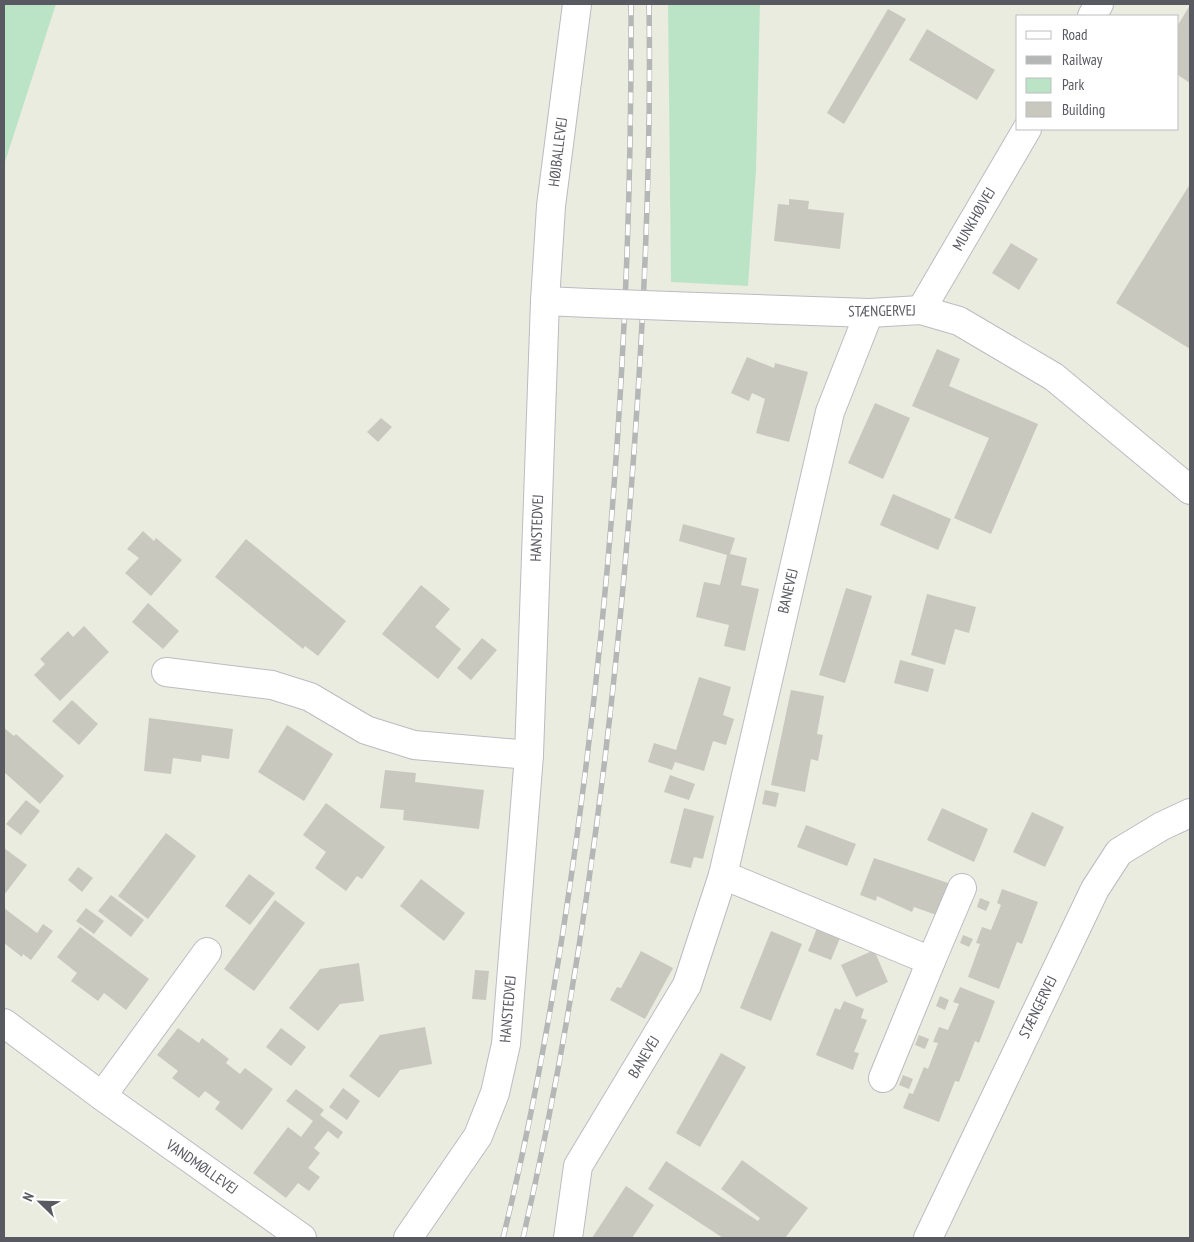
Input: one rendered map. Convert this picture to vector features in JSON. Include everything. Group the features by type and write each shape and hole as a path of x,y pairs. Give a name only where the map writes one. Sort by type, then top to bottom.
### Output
{"street":[{"name":"HØJBALLEVEJ","path":"545,301 551,206 577,4"},
{"path":"1093,15 1099,4"},
{"name":"MUNKHØJVEJ","path":"921,310 1026,130"},
{"name":"STÆNGERVEJ","path":"545,301 870,313 921,310 959,321 1054,377 1190,490"},
{"name":"HANSTEDVEJ","path":"408,1238 478,1136 495,1093 506,1044 529,755 545,301"},
{"name":"BANEVEJ","path":"568,1238 578,1166 687,985 723,874 830,412 870,313"},
{"path":"166,672 272,685 310,697 366,730 414,745 529,755"},
{"name":"STÆNGERVEJ","path":"928,1238 1095,889 1119,852 1162,826 1190,813"},
{"path":"723,874 931,962"},
{"path":"883,1078 962,888"},
{"path":"102,1096 206,952"},
{"name":"VANDMØLLEVEJ","path":"4,1022 102,1096 302,1238"}],"green space":[{"path":"4,4 56,4 4,165"},
{"path":"668,4 760,4 756,170 748,286 671,282"}],"building":[{"path":"1190,5 1190,83 1179,76 1179,23"},
{"path":"888,9 906,19 844,124 827,113"},
{"path":"927,29 995,70 977,100 909,60"},
{"path":"1190,184 1190,349 1116,303"},
{"path":"789,199 809,201 808,209 844,213 840,249 774,241 778,204 789,205"},
{"path":"1011,243 1038,259 1019,290 992,273"},
{"path":"937,349 960,359 949,386 1038,424 991,534 954,518 989,438 912,406"},
{"path":"747,357 774,368 775,363 808,372 789,442 756,433 765,399 752,393 749,401 731,393"},
{"path":"875,403 910,418 883,479 848,463"},
{"path":"381,418 392,427 378,442 367,432"},
{"path":"893,494 951,519 938,550 880,525"},
{"path":"683,524 735,538 730,554 747,558 741,585 759,589 745,651 724,646 729,625 696,617 704,582 720,585 727,555 679,541"},
{"path":"143,531 154,541 156,538 182,560 151,596 125,573 139,558 127,549"},
{"path":"246,539 346,621 318,656 305,646 303,649 215,577"},
{"path":"421,585 450,609 435,627 461,649 438,679 382,634"},
{"path":"846,588 872,596 845,683 819,675"},
{"path":"927,594 976,607 969,633 955,629 945,665 911,655"},
{"path":"148,603 179,631 163,649 132,622"},
{"path":"84,626 109,652 60,701 34,675 45,664 40,659 68,631 73,637"},
{"path":"482,638 497,650 471,680 457,668"},
{"path":"900,660 934,669 928,692 894,683"},
{"path":"699,677 731,687 723,715 734,719 726,745 713,741 704,771 675,762 672,770 648,762 654,743 676,750"},
{"path":"791,690 824,696 817,734 823,735 818,761 811,759 805,792 771,785"},
{"path":"72,700 98,724 79,745 52,721"},
{"path":"149,718 233,729 229,759 202,755 201,762 173,758 171,774 144,771"},
{"path":"287,725 333,754 304,801 258,772"},
{"path":"4,728 14,736 16,734 64,776 40,804 4,772"},
{"path":"385,770 416,773 415,782 484,790 479,829 403,820 404,810 380,808"},
{"path":"670,775 695,784 689,800 664,792"},
{"path":"765,790 779,793 776,807 762,804"},
{"path":"26,800 40,811 21,835 6,824"},
{"path":"326,803 385,847 362,879 357,876 346,891 315,868 326,852 303,835"},
{"path":"684,808 714,816 703,859 694,857 691,868 670,863"},
{"path":"942,808 988,829 974,862 927,840"},
{"path":"1032,812 1064,827 1045,867 1013,852"},
{"path":"806,825 856,844 847,866 797,847"},
{"path":"166,833 196,856 148,919 118,896"},
{"path":"4,848 27,865 4,895"},
{"path":"874,858 954,885 942,917 914,907 912,912 877,896 876,901 860,895"},
{"path":"78,867 93,878 82,892 68,880"},
{"path":"249,874 275,893 250,925 225,906"},
{"path":"421,879 465,913 444,941 400,906"},
{"path":"1002,889 1038,902 1022,944 1017,942 999,989 968,977 980,944 976,943 982,927 991,930 1001,905 997,903"},
{"path":"111,895 144,920 131,937 98,911"},
{"path":"980,898 990,902 986,911 977,907"},
{"path":"275,900 305,923 254,991 224,969"},
{"path":"4,908 37,933 43,924 53,931 31,960 23,954 22,957 4,943"},
{"path":"86,908 104,921 94,934 76,921"},
{"path":"80,927 149,979 126,1010 104,993 98,1001 71,981 77,973 57,957"},
{"path":"817,928 840,938 831,960 808,951"},
{"path":"771,931 802,944 771,1021 740,1008"},
{"path":"963,935 973,939 969,947 960,943"},
{"path":"874,950 888,982 856,997 841,965"},
{"path":"641,951 673,968 645,1019 610,1000 617,987 621,988"},
{"path":"359,963 364,1001 340,1004 318,1031 289,1008 320,969"},
{"path":"475,970 489,971 486,1000 472,999"},
{"path":"960,987 995,1001 979,1043 975,1041 959,1082 955,1081 939,1122 903,1108 909,1093 913,1094 924,1067 928,1069 938,1043 933,1042 939,1027 948,1030 959,1004 953,1002"},
{"path":"940,996 949,1000 945,1010 936,1006"},
{"path":"844,1001 864,1009 861,1018 867,1020 854,1052 859,1053 853,1070 816,1055 835,1008 840,1010"},
{"path":"425,1027 432,1064 400,1070 379,1098 349,1076 380,1035"},
{"path":"178,1028 199,1043 202,1038 229,1059 226,1063 240,1074 245,1068 273,1089 242,1130 215,1109 220,1102 205,1091 199,1098 172,1078 178,1071 157,1055"},
{"path":"281,1028 306,1047 291,1066 266,1047"},
{"path":"919,1035 929,1039 925,1049 915,1045"},
{"path":"721,1053 746,1067 700,1147 676,1133"},
{"path":"903,1075 913,1079 909,1089 899,1085"},
{"path":"343,1088 360,1101 347,1120 329,1107"},
{"path":"296,1089 324,1110 320,1115 343,1132 338,1139 328,1131 314,1148 320,1153 308,1168 320,1177 309,1191 298,1183 286,1198 253,1173 288,1127 301,1137 313,1121 286,1101"},
{"path":"742,1160 808,1208 785,1238 723,1238 648,1189 666,1161 758,1221 760,1218 721,1189"},
{"path":"626,1186 654,1205 632,1238 592,1238"}],"railway":[{"path":"503,1238 530,1119 562,939 598,664 615,476 626,287 631,98 631,4"},
{"path":"523,1238 558,1072 586,904 617,650 631,495 644,285 649,144 649,4"}]}
